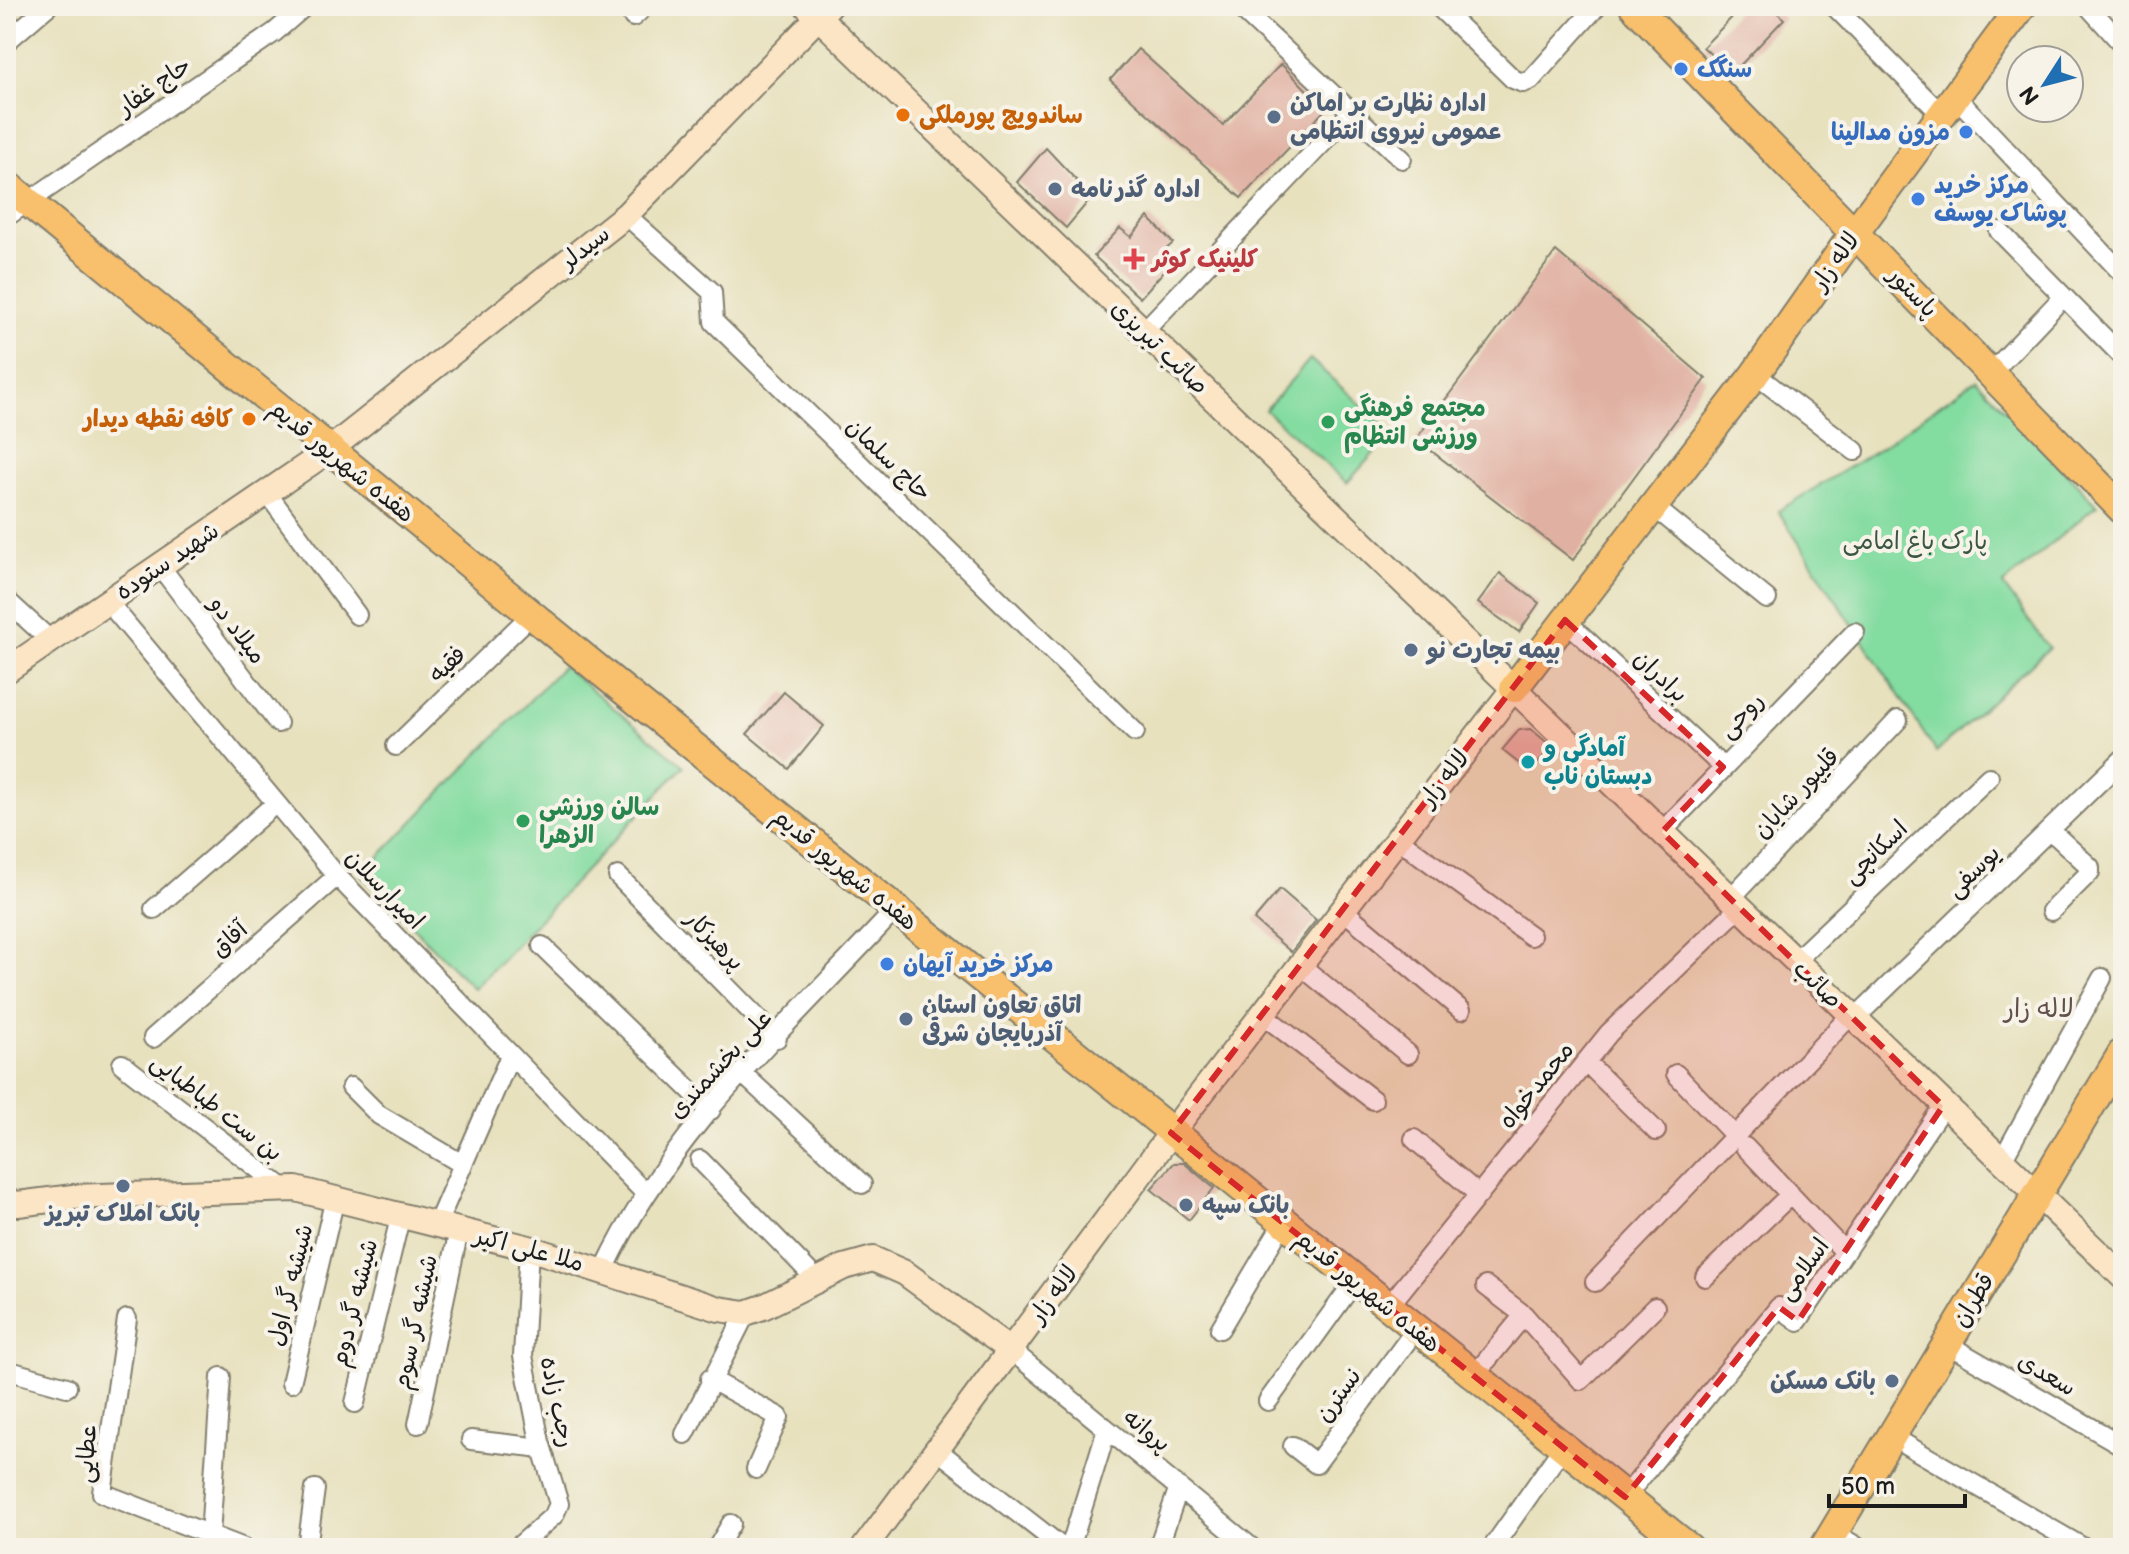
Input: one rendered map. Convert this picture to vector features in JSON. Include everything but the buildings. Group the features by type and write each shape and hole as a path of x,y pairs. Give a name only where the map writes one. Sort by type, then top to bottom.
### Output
{"main road":[{"name":"پاستور","path":"1634,6 2123,510"},
{"name":"سیدلر","path":"328,451 626,215 819,10"},
{"name":"صائب تبریزی","path":"819,10 1144,331 1514,688"},
{"name":"لاله زار","path":"870,1546 1171,1133 1755,374 1949,106 2014,10"},
{"name":"هفده شهریور قدیم","path":"13,201 328,451 1689,1548"},
{"name":"شهید ستوده","path":"6,671 328,451"},
{"name":"صائب","path":"1514,688 2123,1277"},
{"name":"قطران","path":"1829,1540 2036,1196 2120,1064"},
{"name":"ملا علی اکبر","path":"6,1201 18,1204 73,1197 283,1188 401,1214 529,1248 719,1309 746,1313"},
{"path":"746,1313 844,1267 873,1259 905,1273 1012,1351"}],"street":[{"path":"6,42 48,6"},
{"name":"حاج غفار","path":"13,201 275,32 305,6"},
{"path":"1238,6 1402,159"},
{"path":"1438,6 1513,79 1523,83 1531,80 1597,6"},
{"path":"1834,6 1949,106 2123,274"},
{"path":"2088,6 2123,45"},
{"path":"1144,331 1352,112"},
{"name":"حاج سلمان","path":"626,215 712,292 714,322 1135,732"},
{"path":"1999,231 2123,357"},
{"path":"1991,373 2062,298"},
{"path":"1755,374 1855,451"},
{"path":"267,493 357,615"},
{"path":"1653,506 1767,599"},
{"name":"میلاد دو","path":"160,566 278,723"},
{"path":"6,600 51,641"},
{"name":"امیرارسلان","path":"108,602 337,876 645,1193"},
{"name":"فقیه","path":"396,746 531,615"},
{"name":"برادران","path":"1565,620 1723,767"},
{"name":"روحی","path":"1662,832 1855,632"},
{"name":"قلیپور شایان","path":"1734,903 1898,720"},
{"name":"یوسفی","path":"1595,1282 1740,1142 1853,1016 2123,759"},
{"name":"اسکانچی","path":"1795,961 1989,777"},
{"path":"154,909 276,803"},
{"path":"2050,830 2090,867 2090,872 2051,911"},
{"path":"1398,839 1531,936"},
{"name":"آفاق","path":"153,1038 337,876"},
{"name":"پرهیزکار","path":"618,876 777,1038"},
{"name":"محمدخواه","path":"1388,1307 1609,1033 1734,903"},
{"name":"علی بخشمندی","path":"604,1270 628,1219 681,1141 895,910"},
{"path":"1343,910 1461,1010"},
{"path":"542,946 711,1110"},
{"path":"1300,965 1408,1054"},
{"path":"2001,1162 2102,978"},
{"path":"1262,1014 1373,1100"},
{"name":"شیشه گر سوم","path":"418,1424 448,1227 462,1164 510,1056"},
{"path":"1586,1062 1656,1131"},
{"name":"بن ست طباطبایی","path":"122,1064 283,1188"},
{"path":"743,1074 862,1184"},
{"path":"1676,1074 1845,1252"},
{"path":"351,1087 379,1115 462,1164"},
{"name":"اسلامی","path":"1625,1497 1779,1307 1798,1321 1943,1106"},
{"path":"1414,1139 1479,1195"},
{"path":"700,1160 817,1280"},
{"path":"1705,1277 1790,1195"},
{"name":"شیشه گر اول","path":"291,1383 335,1198"},
{"name":"شیشه گر دوم","path":"355,1403 401,1214"},
{"path":"1220,1329 1283,1223"},
{"name":"رجب زاده","path":"517,1548 554,1515 559,1504 542,1448 523,1356 529,1248"},
{"path":"1268,1401 1355,1281"},
{"path":"1486,1286 1524,1315 1581,1380 1655,1307"},
{"path":"685,1434 710,1379 746,1313"},
{"path":"1474,1376 1524,1315"},
{"name":"عطایی","path":"127,1319 102,1493 244,1548"},
{"name":"نسترن","path":"1293,1446 1316,1464 1416,1329"},
{"name":"سعدی","path":"1947,1344 2123,1446"},
{"name":"پروانه","path":"1012,1351 1252,1548"},
{"path":"6,1370 67,1387"},
{"path":"210,1535 221,1377"},
{"path":"710,1379 779,1417 756,1469"},
{"path":"1070,1548 1107,1429"},
{"path":"1891,1436 2084,1548"},
{"path":"471,1440 542,1448"},
{"path":"1492,1548 1563,1447"},
{"path":"937,1450 1063,1548"},
{"path":"1158,1548 1179,1487"},
{"path":"307,1548 315,1489"},
{"path":"717,1548 731,1524"},
{"path":"1829,1540 1859,1548"}],"highlighted area":[{"path":"1565,620 1723,767 1662,832 1943,1106 1798,1321 1779,1307 1625,1497 1171,1133"}],"green space":[{"name":"مجتمع فرهنگی ورزشی انتظام","path":"1310,359 1392,433 1347,483 1265,410"},
{"name":"پارک باغ امامی","path":"1976,379 2097,505 2003,585 2049,648 1936,752 1778,511 1878,449"},
{"name":"سالن ورزشی الزهرا","path":"563,666 684,766 474,989 361,875"}],"place":[{"name":"سنگک","path":"1681,69"},
{"name":"ساندویچ پورملکی","path":"903,115"},
{"name":"اداره نظارت بر اماکن عمومی نیروی انتظامی","path":"1274,117"},
{"name":"مزون مدالینا","path":"1966,132"},
{"name":"اداره گذرنامه","path":"1055,189"},
{"name":"مرکز خرید پوشاک یوسف","path":"1918,199"},
{"name":"کلینیک کوثر","path":"1134,259"},
{"name":"کافه نقطه دیدار","path":"249,419"},
{"name":"مجتمع فرهنگی ورزشی انتظام","path":"1328,422"},
{"name":"بیمه تجارت نو","path":"1411,650"},
{"name":"آمادگی و دبستان ناب","path":"1528,762"},
{"name":"سالن ورزشی الزهرا","path":"523,821"},
{"name":"مرکز خرید آیهان","path":"887,964"},
{"name":"اتاق تعاون استان آذربایجان شرقی","path":"906,1019"},
{"name":"بانک املاک تبریز","path":"123,1186"},
{"name":"بانک سپه","path":"1186,1205"},
{"name":"بانک مسکن","path":"1892,1381"}],"district":[{"name":"لاله زار","path":"2039,1008"}]}
